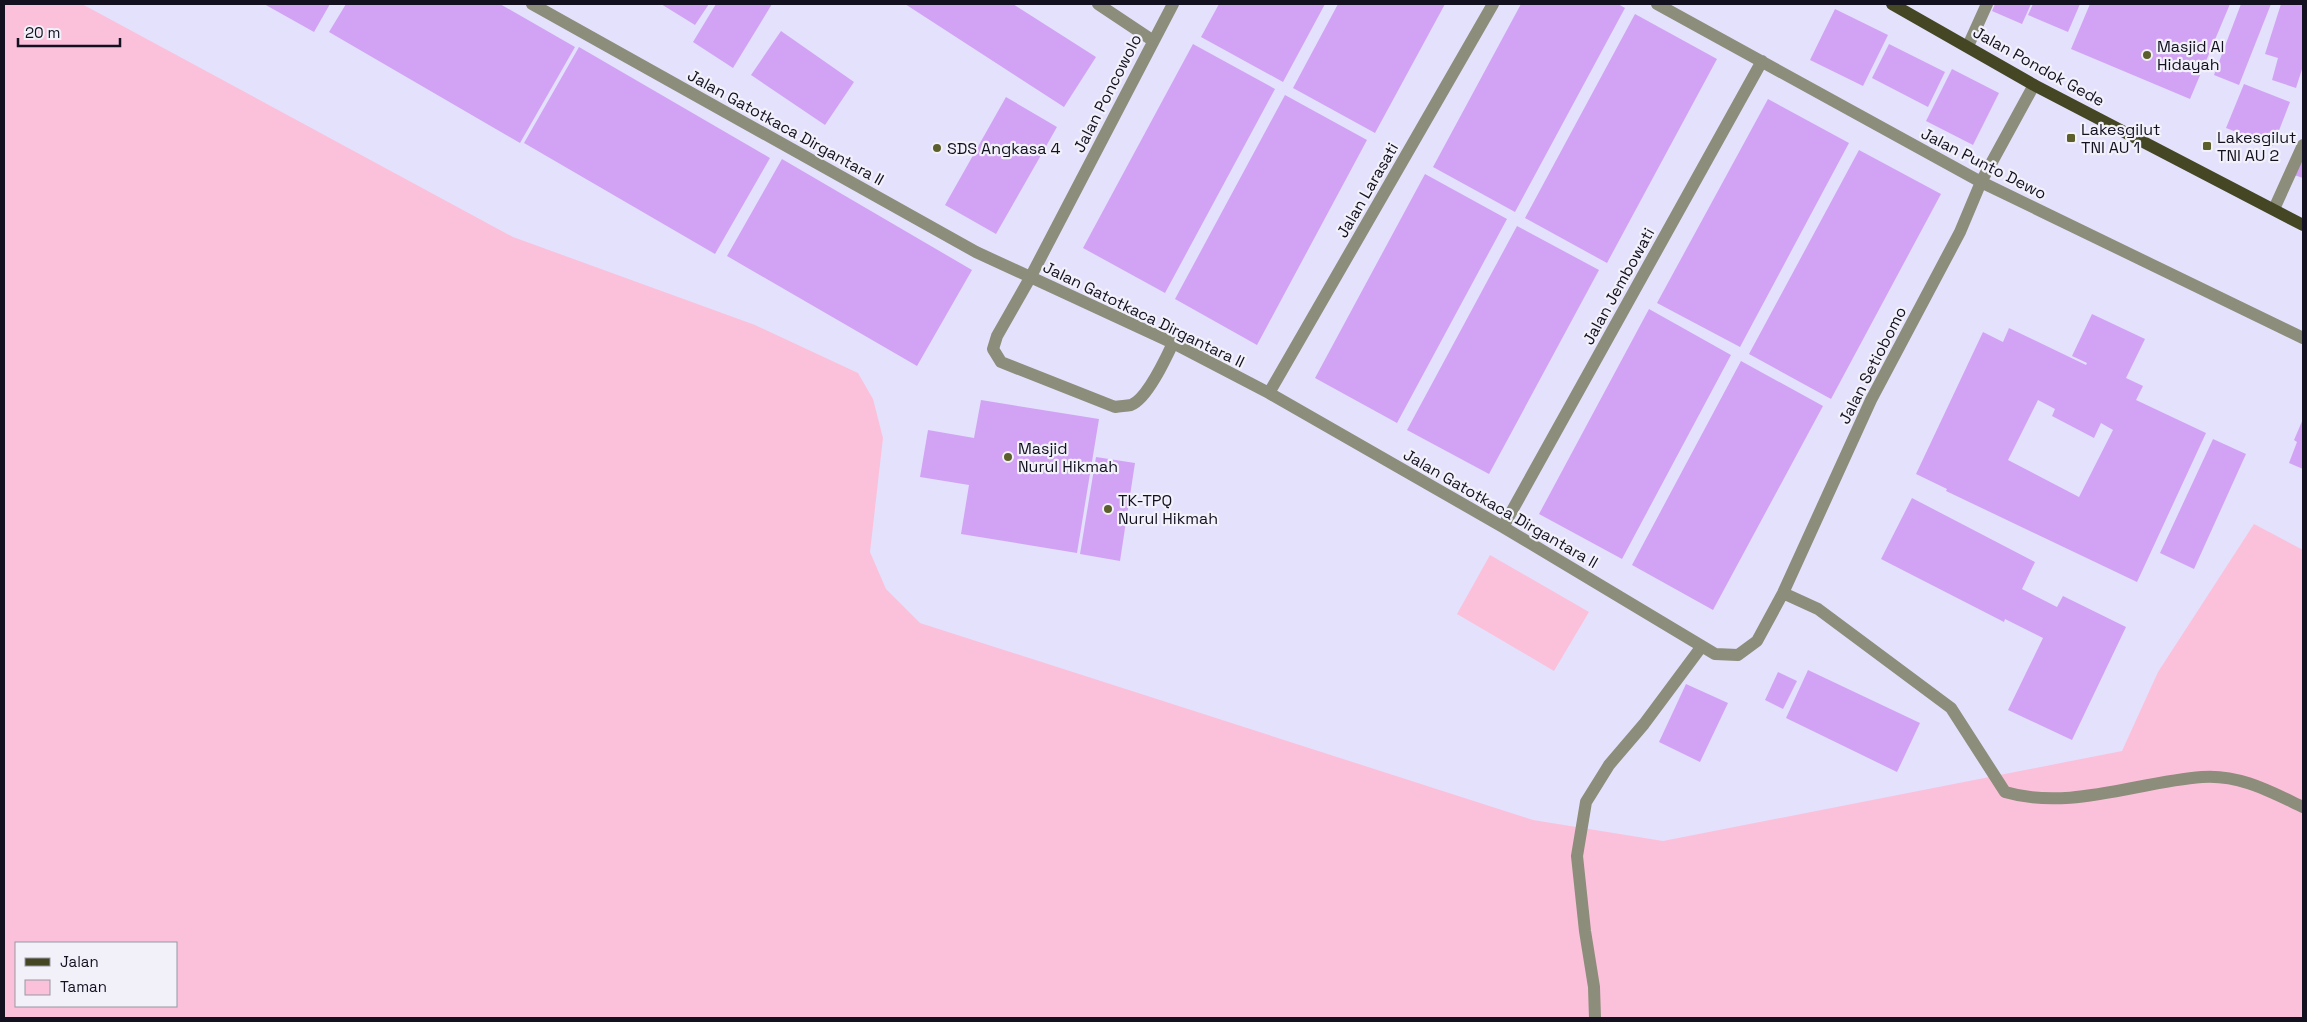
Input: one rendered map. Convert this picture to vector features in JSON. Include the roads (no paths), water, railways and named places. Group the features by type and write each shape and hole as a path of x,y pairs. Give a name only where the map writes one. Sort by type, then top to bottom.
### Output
{"main road":[{"name":"Jalan Pondok Gede","path":"1892,4 1968,46 2034,86 2303,225"}],"street":[{"name":"Jalan Gatotkaca Dirgantara II","path":"532,4 976,252 1173,343 1269,393 1503,527 1715,654 1738,655"},
{"path":"1098,4 1152,40"},
{"name":"Jalan Poncowolo","path":"1173,4 1152,40 1030,278 998,336 993,349 1001,362 1115,407 1133,404 1145,392 1160,372 1173,343"},
{"name":"Jalan Larasati","path":"1269,393 1493,4"},
{"name":"Jalan Punto Dewo","path":"1657,4 1981,182 2303,338"},
{"path":"1968,46 1987,4"},
{"name":"Jalan Jembowati","path":"1503,527 1762,61"},
{"name":"Jalan Setiobomo","path":"1738,655 1757,641 1783,593 1871,400 1960,232 1981,182 2034,86"},
{"path":"2274,209 2303,144"},
{"path":"1783,593 1818,608 1951,708 2005,792 2024,798 2080,796 2203,777 2250,782 2303,807"},
{"path":"1595,1018 1594,987 1585,931 1577,856 1586,802 1609,764 1644,724 1702,646"}],"place":[{"name":"Masjid Al Hidayah","path":"2147,55"},
{"name":"Lakesgilut TNI AU 1","path":"2071,138"},
{"name":"Lakesgilut TNI AU 2","path":"2207,146"},
{"name":"SDS Angkasa 4","path":"937,148"},
{"name":"Masjid Nurul Hikmah","path":"1008,457"},
{"name":"TK-TPQ Nurul Hikmah","path":"1108,509"}]}
